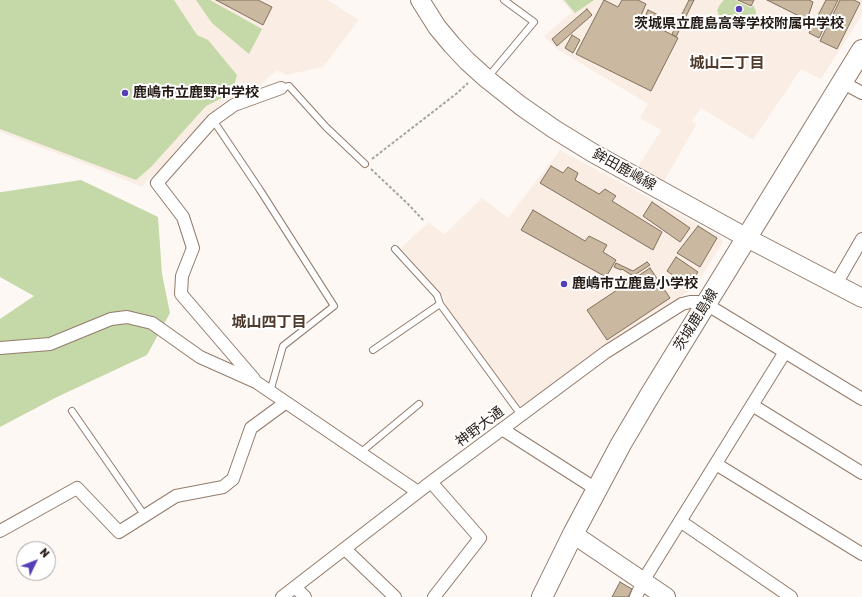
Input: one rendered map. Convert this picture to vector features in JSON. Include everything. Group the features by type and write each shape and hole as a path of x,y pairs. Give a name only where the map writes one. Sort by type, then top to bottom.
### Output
{"main road":[{"name":"鉾田鹿嶋線","path":"420,0 437,27 467,61 526,110 554,129 593,153 747,238 862,298"},
{"name":"茨城鹿島線","path":"542,597 596,489 621,444 862,50"},
{"path":"573,534 640,589 666,597"}],"street":[{"path":"842,82 862,93"},
{"path":"256,382 181,294 182,276 193,248 184,216 157,183 213,120 234,105 282,88"},
{"path":"836,284 862,239"},
{"name":"神野大通","path":"282,597 431,482 606,352 682,304 698,302 706,304"},
{"path":"706,304 862,399"},
{"path":"0,348 50,344 111,320 127,317 152,323 200,357 256,382 418,492"},
{"path":"640,589 680,521 785,352"},
{"path":"0,531 77,488 119,532 176,496 223,487 233,479 251,428 285,403"},
{"path":"752,405 862,473"},
{"path":"502,429 596,489"},
{"path":"716,464 862,554"},
{"path":"431,482 480,538 434,597"},
{"path":"680,521 791,597"},
{"path":"345,548 395,597"},
{"path":"295,587 305,597"}],"lane":[{"path":"487,79 534,22 504,0"},
{"path":"282,88 289,86 326,127 365,164"},
{"path":"213,120 260,190 334,306 283,346 270,392"},
{"path":"395,249 437,295 440,304 521,415"},
{"path":"373,350 440,304"},
{"path":"360,453 419,404"},
{"path":"72,410 144,516"}],"path":[{"path":"424,221 365,164 456,94 468,82"}],"shaded area":[{"name":"鹿嶋市立鹿野中学校","path":"0,0 328,0 359,20 323,67 286,75 277,70 262,83 260,90 238,95 225,101 182,143 160,170 149,178 142,187 0,132"},
{"path":"561,0 862,0 862,15 821,79 801,69 753,140 701,108 692,121 696,125 662,185 636,170 661,130 640,118 648,104 557,49 544,36 572,12"},
{"name":"鹿嶋市立鹿島小学校","path":"560,150 721,237 723,242 700,279 691,290 609,344 522,410 518,407 446,307 445,299 401,248 429,222 444,235 482,198 508,218"}],"green space":[{"name":"鹿嶋市立鹿野中学校","path":"0,0 174,0 197,35 208,40 237,75 232,93 206,106 151,167 136,180 0,129"},
{"path":"196,0 210,0 262,29 249,54 212,23"},
{"path":"564,0 594,0 575,13"},
{"path":"724,0 735,0 751,8 753,5 756,11 755,21 747,27 740,28 731,26 724,22 720,18 717,11"},
{"path":"81,180 158,217 162,274 170,313 147,355 57,397 0,427 0,319 34,296 0,277 0,192"}],"building":[{"path":"216,0 258,0 272,7 263,25"},
{"path":"604,0 618,7 622,0 638,0 646,4 640,18 678,38 651,91 576,54"},
{"path":"689,0 694,0 676,37 672,34"},
{"path":"738,0 754,0 751,6"},
{"path":"767,0 809,0 813,2 807,20"},
{"path":"826,0 838,0 819,38 809,33"},
{"path":"840,0 854,0 860,3 837,49 820,41"},
{"path":"587,9 592,15 557,46 552,39"},
{"path":"648,10 673,22 670,29 645,16"},
{"path":"572,35 580,40 573,53 565,48"},
{"path":"551,166 563,173 568,167 578,173 575,180 599,194 605,189 616,196 612,201 662,232 653,250 540,183"},
{"path":"652,202 690,228 680,242 643,216"},
{"path":"533,210 585,241 589,236 607,245 603,252 616,260 606,277 521,230"},
{"path":"698,226 717,238 700,267 677,253"},
{"path":"676,257 698,272 691,282 688,280 685,284 667,271"},
{"path":"647,262 650,265 633,276 622,269 621,270 614,267 616,263 633,271"},
{"path":"650,268 670,298 607,340 587,310"},
{"path":"620,582 632,589 628,597 612,597"}],"place":[{"name":"茨城県立鹿島高等学校附属中学校","path":"739,9"},
{"name":"鹿嶋市立鹿野中学校","path":"125,93"},
{"name":"鹿嶋市立鹿島小学校","path":"564,284"}],"district":[{"name":"城山二丁目","path":"727,64"},
{"name":"城山四丁目","path":"269,323"}]}
